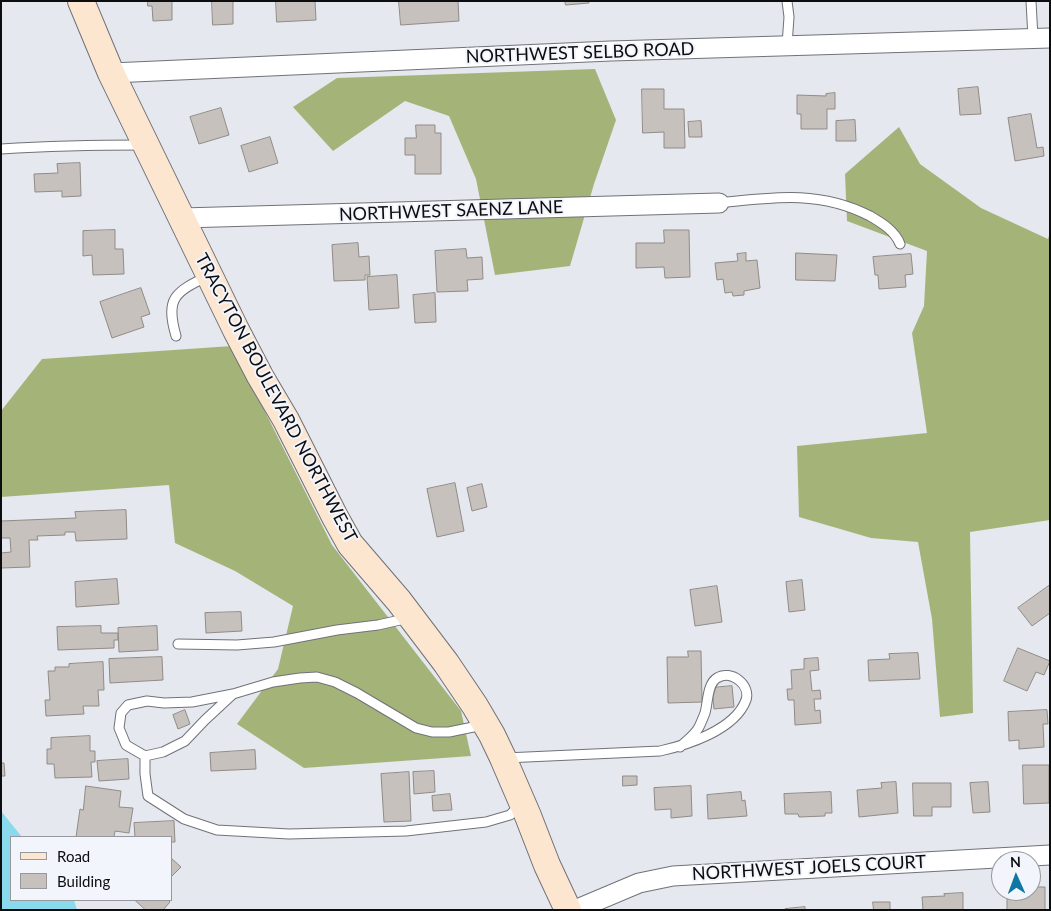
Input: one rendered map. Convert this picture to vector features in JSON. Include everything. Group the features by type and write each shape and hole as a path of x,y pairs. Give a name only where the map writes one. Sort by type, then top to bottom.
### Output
{"main road":[{"name":"TRACYTON BOULEVARD NORTHWEST","path":"81,1 111,73 240,338 286,420 335,517 350,544 399,601 476,706 503,758 566,909"}],"street":[{"name":"NORTHWEST SELBO ROAD","path":"111,73 602,51 1041,38"},
{"name":"NORTHWEST SAENZ LANE","path":"182,218 719,203"},
{"name":"NORTHWEST JOELS COURT","path":"566,909 639,883 673,876 1050,854"}],"lane":[{"path":"786,45 787,1"},
{"path":"1031,1 1041,38"},
{"path":"1,149 38,146 146,145"},
{"path":"719,203 792,197 826,200 855,209 881,223 897,237 900,244"},
{"path":"176,336 172,322 172,302 183,290 210,275"},
{"path":"178,644 237,645 274,642 337,630 378,625 411,617"},
{"path":"503,758 660,751 680,747 713,733 736,717 746,701 747,693 743,685 735,677 728,675 716,678 709,693 705,713 698,729 680,747"},
{"path":"233,694 185,741 163,752 145,756 126,745 119,728 121,713 128,705 147,701 164,703 192,702 233,694 273,682 317,677 335,682 357,692 416,728 432,732 449,732 486,724"},
{"path":"145,756 148,796 184,819 217,830 289,834 406,831 486,822 510,815 522,802"}],"green space":[{"path":"595,69 616,120 594,184 570,266 495,275 476,179 449,116 405,101 333,151 293,107 337,78"},
{"path":"899,127 920,164 981,208 1048,239 1050,232 1050,520 970,532 973,713 940,717 932,619 918,542 871,538 799,517 797,446 927,433 912,333 924,306 927,251 847,221 845,174"},
{"path":"232,346 332,545 461,711 471,756 304,768 237,724 278,669 293,606 235,571 175,543 169,485 1,497 1,411 42,359"}],"water":[{"path":"1,811 21,836 10,836 10,901 74,901 77,910 1,910"}],"building":[{"path":"148,1 172,1 172,20 153,21 152,6 148,6"},
{"path":"212,1 233,1 233,24 213,25"},
{"path":"276,1 315,1 316,20 277,22"},
{"path":"399,1 458,1 459,21 401,25"},
{"path":"565,1 589,1 589,3 566,5"},
{"path":"978,87 981,114 960,115 958,89"},
{"path":"642,89 664,89 664,109 684,109 685,148 664,148 664,132 643,133"},
{"path":"835,93 835,109 827,109 827,129 801,129 801,114 797,114 797,95 826,96 826,94"},
{"path":"221,108 229,135 199,144 190,117"},
{"path":"1031,114 1037,148 1043,147 1044,156 1015,161 1008,118"},
{"path":"855,120 856,141 836,141 836,121"},
{"path":"701,121 702,137 689,137 688,122"},
{"path":"416,125 435,125 435,133 441,133 441,174 415,174 415,155 405,155 405,138 416,138"},
{"path":"270,137 278,163 249,172 241,146"},
{"path":"80,163 81,196 62,197 62,191 35,192 34,174 58,173 57,164"},
{"path":"115,230 115,249 123,249 124,274 93,275 92,255 83,256 83,231"},
{"path":"664,230 689,230 690,277 665,278 664,267 636,268 636,243 664,243"},
{"path":"358,243 359,257 369,256 370,275 365,275 365,280 334,281 332,245"},
{"path":"466,249 467,258 482,257 483,279 467,280 468,291 437,292 435,251"},
{"path":"746,253 746,261 757,260 760,288 744,291 744,295 733,296 732,292 725,293 723,279 717,280 715,263 738,261 737,254"},
{"path":"796,253 837,255 835,281 796,280"},
{"path":"911,254 913,274 905,275 906,287 879,289 878,275 875,275 873,257"},
{"path":"397,275 399,308 369,310 367,277"},
{"path":"141,288 150,314 141,317 144,327 112,338 100,302"},
{"path":"435,293 436,322 415,323 413,295"},
{"path":"455,483 464,531 437,537 427,489"},
{"path":"482,484 487,507 472,511 467,488"},
{"path":"126,510 127,539 76,541 75,532 65,532 65,535 37,536 38,540 29,540 30,567 1,568 1,553 11,552 10,538 1,538 1,521 76,518 75,512"},
{"path":"117,579 119,604 76,607 75,582"},
{"path":"802,580 805,610 789,612 786,582"},
{"path":"1050,585 1050,613 1032,626 1018,608"},
{"path":"717,586 722,622 695,626 690,590"},
{"path":"241,612 242,631 206,633 205,613"},
{"path":"101,626 101,633 118,633 118,640 114,640 114,648 58,650 57,627"},
{"path":"157,626 158,650 119,652 118,628"},
{"path":"1018,648 1050,661 1044,675 1036,672 1027,691 1004,681"},
{"path":"688,651 701,651 702,702 668,703 667,657 688,657"},
{"path":"918,653 920,679 869,681 868,660 890,659 889,654"},
{"path":"162,657 163,680 110,683 109,659"},
{"path":"818,658 819,670 810,671 812,691 820,690 821,699 814,699 815,711 820,710 821,723 795,725 794,700 788,700 787,689 792,689 791,670 804,669 804,659"},
{"path":"103,662 104,690 98,690 99,706 83,706 84,714 46,716 45,700 50,700 48,671 55,671 55,667 69,667 69,664"},
{"path":"732,686 734,707 714,709 712,688"},
{"path":"185,710 190,724 178,729 173,715"},
{"path":"1047,710 1048,724 1043,724 1044,747 1019,749 1019,740 1009,741 1008,712"},
{"path":"90,736 90,751 95,751 95,762 91,762 92,777 55,778 54,764 47,764 47,749 51,749 51,738"},
{"path":"255,750 256,769 211,771 210,753"},
{"path":"128,759 129,779 99,781 97,761"},
{"path":"1,763 4,763 5,776 1,776"},
{"path":"1023,765 1049,765 1049,803 1024,804"},
{"path":"434,771 435,792 414,794 413,772"},
{"path":"409,772 411,821 384,822 381,774"},
{"path":"623,776 637,776 637,785 623,786"},
{"path":"896,782 898,813 859,817 857,790 882,788 881,783"},
{"path":"988,782 990,812 973,813 970,783"},
{"path":"913,783 951,783 951,807 932,807 932,816 914,816"},
{"path":"86,786 121,791 119,807 133,808 129,833 115,831 114,836 76,836 80,809 83,810"},
{"path":"691,786 692,816 671,818 671,809 655,810 654,788"},
{"path":"741,792 742,801 745,800 747,816 708,819 707,795"},
{"path":"831,792 832,813 825,813 825,816 799,817 798,814 785,814 784,794"},
{"path":"450,794 452,810 433,811 432,796"},
{"path":"174,821 175,842 172,842 172,836 135,836 134,823"},
{"path":"172,859 181,867 172,876"},
{"path":"1041,887 1045,887 1045,910 1007,910 1007,901 1041,901"},
{"path":"963,893 963,910 923,910 922,897"},
{"path":"136,901 170,902 163,910 146,910"},
{"path":"873,902 890,902 890,910 874,910"},
{"path":"805,907 805,910 785,910 785,909"}]}
